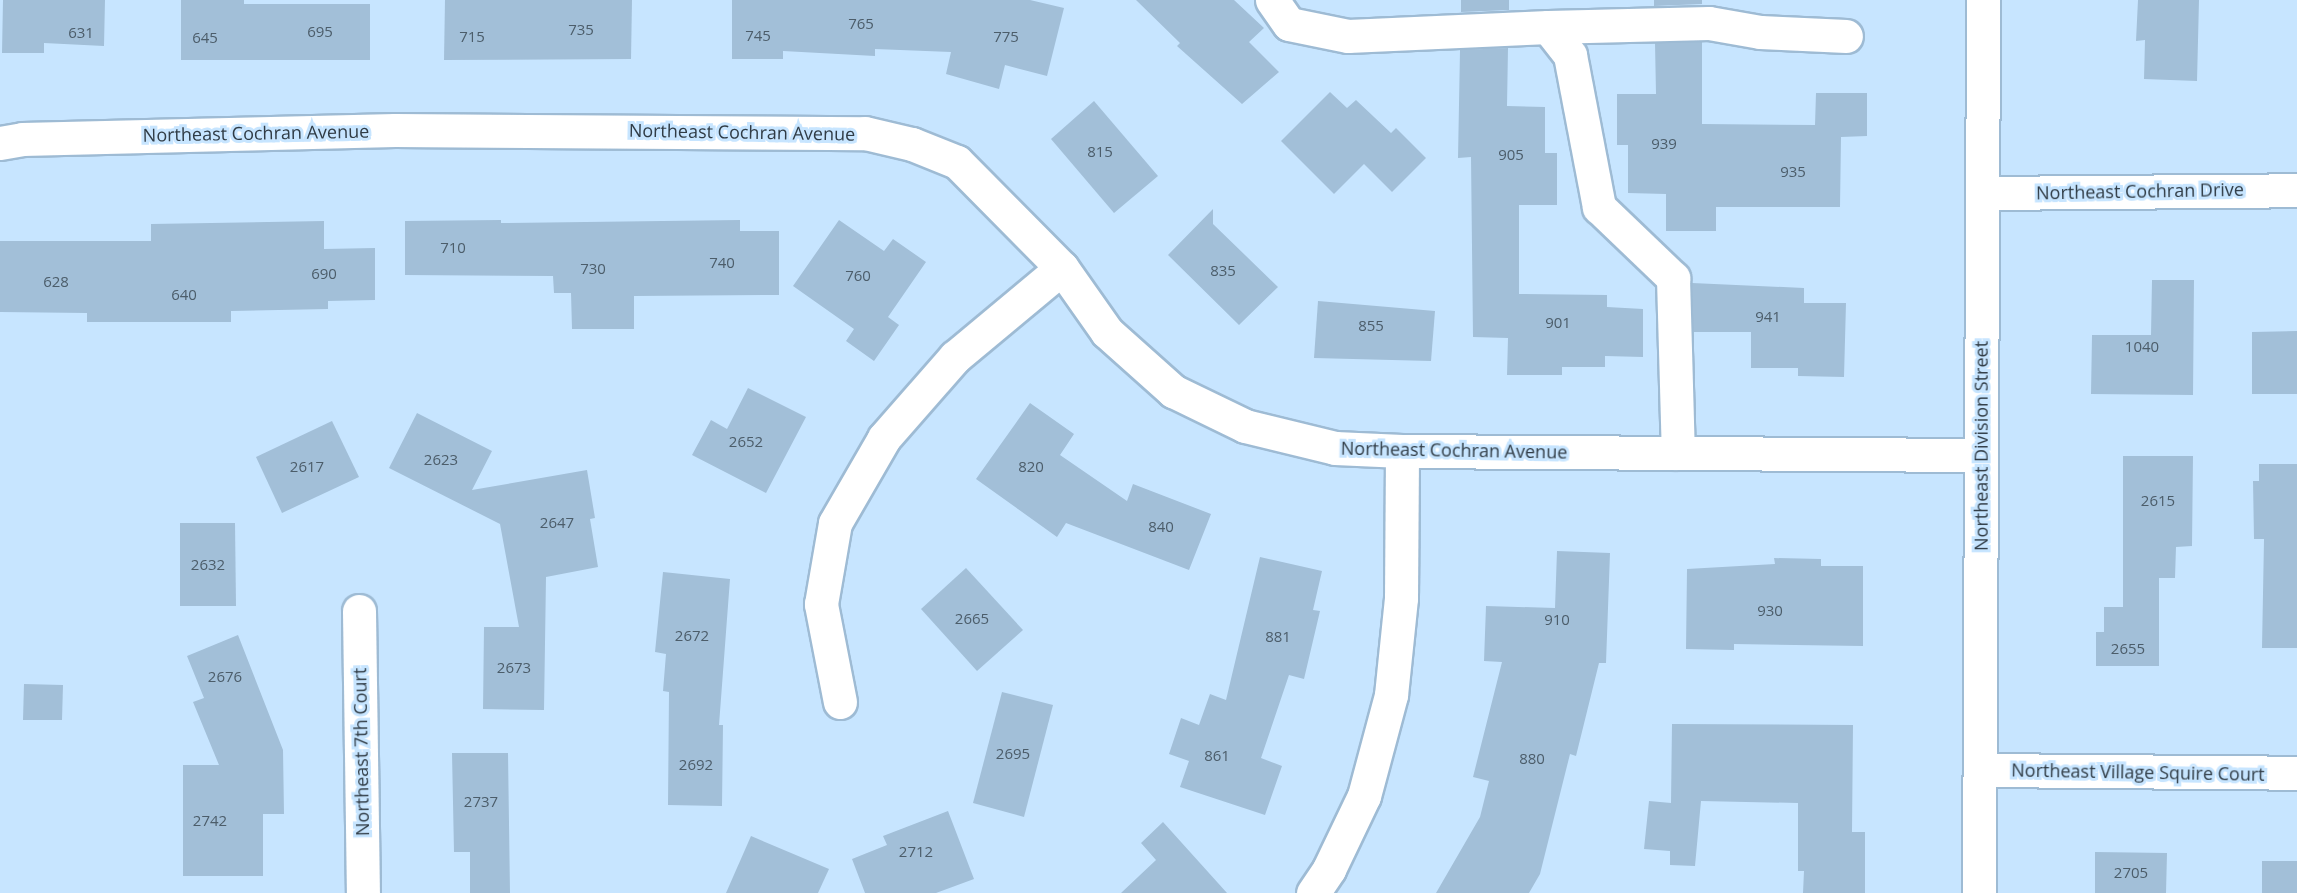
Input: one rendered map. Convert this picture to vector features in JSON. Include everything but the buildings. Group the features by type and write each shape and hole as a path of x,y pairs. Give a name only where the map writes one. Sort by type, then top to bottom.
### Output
{"street":[{"path":"1272,0 1289,24 1348,36 1709,23 1760,32 1846,36"},
{"name":"Northeast Division Street","path":"1979,893 1983,0"},
{"path":"1548,27 1570,55 1599,207 1673,278 1678,453"},
{"name":"Northeast Cochran Avenue","path":"0,143 22,139 395,130 865,133 912,144 957,162 1062,268 1107,332 1173,390 1245,426 1335,448 1402,452 1981,455"},
{"name":"Northeast Cochran Drive","path":"1983,193 2297,190"},
{"path":"840,702 820,604 836,523 884,438 955,357 1062,268"},
{"path":"1313,893 1329,869 1364,796 1391,695 1401,598 1402,452"},
{"name":"Northeast 7th Court","path":"359,611 363,893"},
{"name":"Northeast Village Squire Court","path":"1980,770 2297,773"}]}
